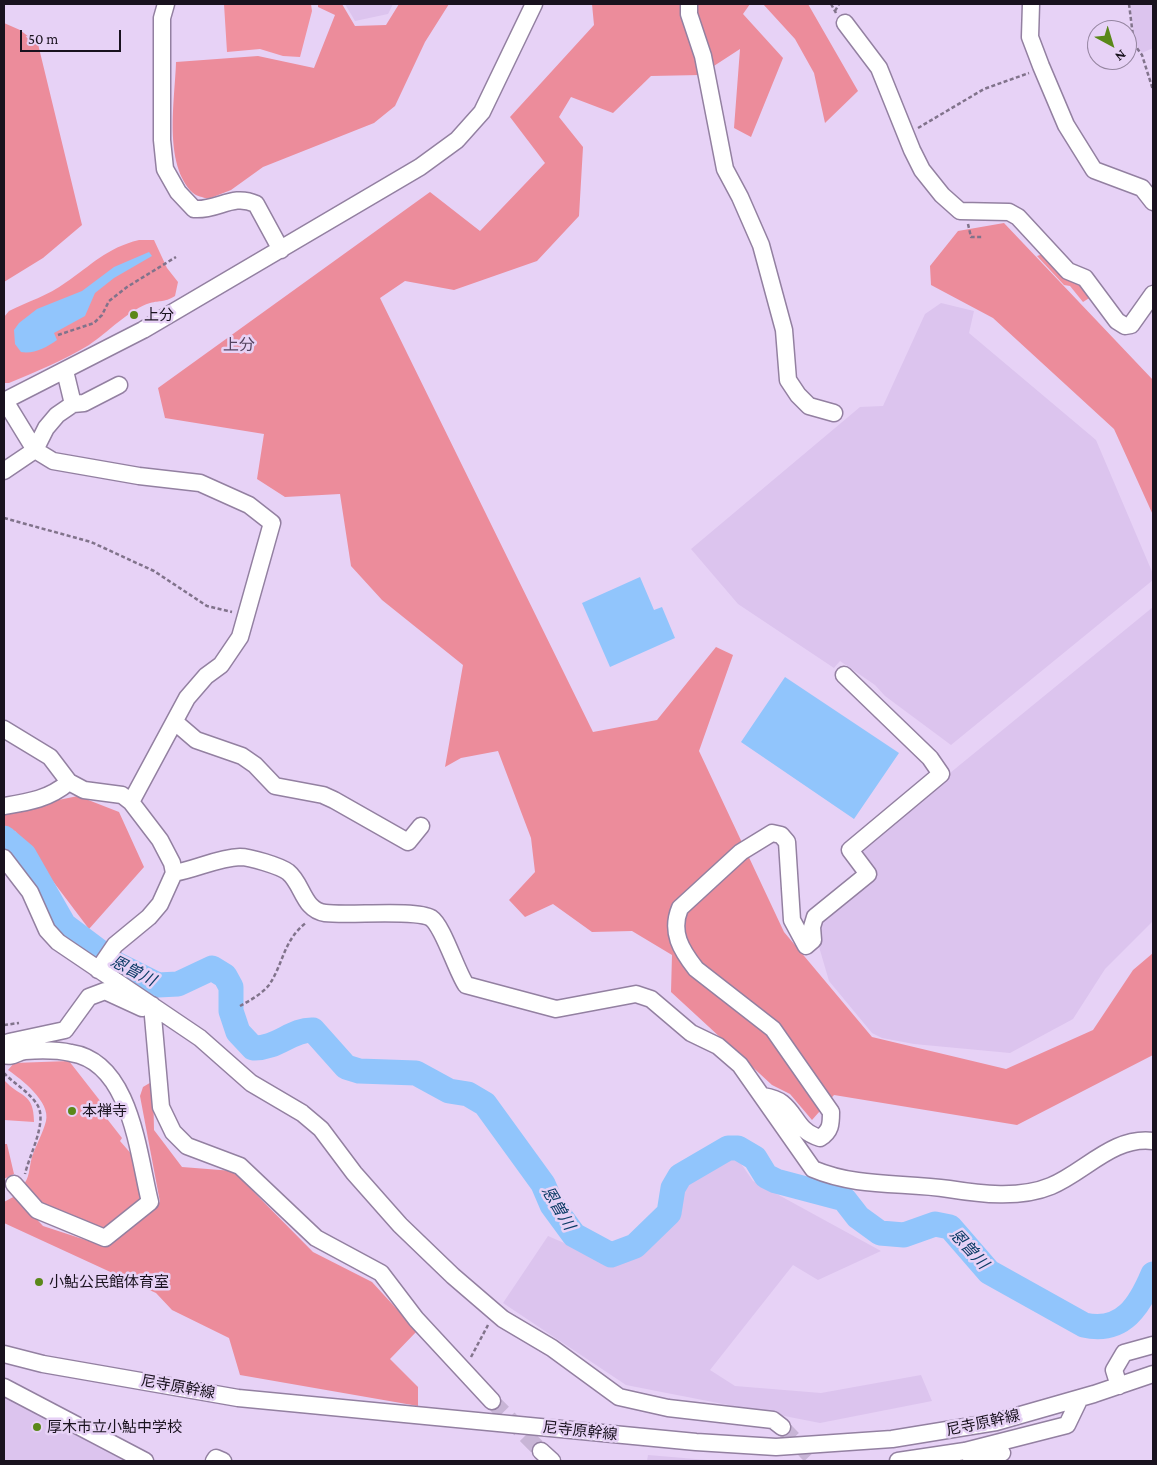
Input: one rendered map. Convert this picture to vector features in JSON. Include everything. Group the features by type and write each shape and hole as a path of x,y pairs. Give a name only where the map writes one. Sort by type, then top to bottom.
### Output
{"street":[{"path":"166,4 162,18 162,140 165,169 178,192 194,209 207,210 236,199 256,204 281,250"},
{"path":"131,802 188,698 206,676 221,665 240,636 272,523 249,505 200,483 139,476 53,461 35,450 4,401 143,330 420,167 457,140 482,112 534,4"},
{"path":"690,4 689,14 703,56 725,169 740,197 760,245 784,330 788,380 798,396 809,406 834,413"},
{"path":"1031,4 1030,37 1066,125 1094,170 1142,188 1153,202"},
{"path":"846,26 879,68 922,170 953,207 967,212 1008,212 1018,217 1068,271 1085,278 1117,321 1124,326 1131,325 1153,294"},
{"path":"65,371 73,404"},
{"path":"4,471 35,450 46,428 58,415 73,404 84,402 119,384"},
{"path":"763,1096 782,1102 800,1128 815,1137 820,1138 827,1134 831,1126 831,1112 773,1029 696,969 678,940 675,928 676,919 680,908 741,852 772,833 781,835 787,842 792,920 806,946 812,940 812,927 815,917 868,874 850,850 941,774 930,758 844,675"},
{"path":"174,722 196,740 242,756 255,765 275,786 323,795 408,842 420,826"},
{"path":"4,729 50,757 69,782 84,790 122,796 131,802 160,840 172,863 174,873 160,904 104,962"},
{"path":"4,806 36,802 57,792 69,782"},
{"path":"174,873 210,861 242,857 288,872 310,906 317,911 361,915 420,914 432,919 438,926 458,973 466,985 556,1009 636,994 651,999 691,1033 718,1046 740,1065 813,1169 825,1174 882,1186 948,1189 966,1193 1040,1190 1052,1186 1114,1149 1134,1141 1153,1141"},
{"path":"4,858 30,892 47,930 58,942 104,962 153,1009 161,1106 173,1132 187,1146 200,1153 219,1156 240,1166 316,1238 381,1273 416,1319 492,1400"},
{"path":"4,1046 9,1042 64,1030 90,997 105,991 153,1009 200,1038 252,1083 302,1113 321,1129 354,1173 400,1225 494,1312 552,1348 619,1397 668,1408 773,1420 782,1427"},
{"path":"4,1055 9,1057 24,1051 72,1053 100,1064 117,1084 126,1102 150,1202 105,1238 37,1210 14,1184"},
{"path":"312,1122 319,1120 328,1124 338,1134"},
{"path":"1119,1386 1114,1370 1124,1353 1153,1344"},
{"name":"尼寺原幹線","path":"4,1354 43,1364 238,1398 696,1442 776,1447 874,1441 930,1434 996,1422 1080,1398 1153,1374"},
{"path":"4,1388 145,1461"},
{"path":"898,1461 965,1450 1067,1426 1080,1398"},
{"path":"971,1461 1011,1450 1029,1436"}],"path":[{"path":"839,4 846,26"},
{"path":"1128,4 1134,44 1142,56 1153,90"},
{"path":"907,136 952,107 984,90 1042,69"},
{"path":"58,336 94,323 102,315 109,301 127,287 176,257"},
{"path":"4,518 91,542 154,571 207,606 246,615"},
{"path":"240,1006 266,989 287,944 306,922"},
{"path":"4,1026 22,1023"},
{"path":"4,1073 29,1095 37,1105 40,1113 37,1137 29,1156 24,1178 14,1184"},
{"path":"464,1371 494,1312"}],"shaded area":[{"path":"224,4 311,4 312,11 300,57 283,56 260,49 227,52"},
{"path":"318,4 342,4 355,26 386,25 399,4 449,4 425,42 395,106 374,123 263,167 231,190 208,199 194,194 184,181 174,149 173,113 176,62 258,56 314,68 335,15 318,7"},
{"path":"345,4 393,4 388,14 355,21"},
{"path":"592,4 750,4 743,14 783,58 751,137 734,128 740,49 700,75 651,76 613,113 571,97 559,117 583,147 579,216 537,261 454,290 405,281 380,298 593,732 657,720 716,647 733,655 699,751 784,932 872,1037 1006,1069 1093,1030 1133,970 1153,953 1153,1055 1017,1125 834,1095 812,1120 790,1094 772,1085 671,992 672,955 632,931 592,932 553,904 525,917 509,900 535,872 531,838 498,751 461,758 445,767 463,665 382,600 351,566 340,494 285,497 257,479 264,434 165,418 158,388 430,192 480,231 545,163 510,117 594,25"},
{"path":"763,4 808,4 858,91 825,123 814,73 795,39"},
{"path":"1130,4 1153,4 1153,48 1142,53 1137,46 1137,20 1132,20"},
{"path":"4,23 20,30 38,44 82,225 43,258 4,282"},
{"path":"1004,223 1153,380 1153,515 1114,429 993,318 931,285 930,266 958,231"},
{"path":"139,240 154,240 167,268 178,282 175,296 168,300 142,306 89,345 29,375 9,383 4,383 4,317 9,311 59,287 108,252 127,243"},
{"path":"1046,253 1082,280 1094,295 1083,302 1070,286 1064,285 1037,256"},
{"path":"941,303 974,311 969,333 1096,440 1153,574 1153,580 951,745 885,696 875,685 840,661 834,668 738,604 691,549 860,407 883,406 925,314"},
{"path":"1153,607 1153,921 1105,969 1073,1019 1010,1053 914,1044 882,1038 872,1033 829,981 815,933 818,922 874,876 857,849"},
{"path":"78,796 119,812 144,867 89,929 15,831 4,831 4,811"},
{"path":"69,1061 101,1102 97,1106 122,1138 120,1141 140,1164 147,1201 106,1235 39,1209 22,1186 28,1176 32,1157 45,1125 46,1114 44,1106 34,1092 8,1070 14,1063"},
{"path":"4,1080 29,1100 32,1105 34,1122 4,1120"},
{"path":"153,1081 154,1130 182,1167 233,1171 313,1252 372,1282 417,1331 390,1359 418,1387 418,1406 240,1375 229,1338 172,1310 156,1293 4,1223 4,1202 15,1196 43,1226 104,1246 160,1202 140,1096 143,1087"},
{"path":"4,1144 7,1144 14,1174 4,1179"},
{"path":"733,1152 753,1181 881,1251 818,1280 793,1265 710,1370 735,1386 821,1393 921,1375 932,1401 820,1423 626,1385 503,1303 548,1236 608,1262 664,1234 685,1179"},
{"name":"厚木市立小鮎中学校","path":"4,1394 31,1411 33,1408 136,1461 4,1461"},
{"path":"648,1455 719,1461 647,1461"}],"water":[{"path":"149,252 152,256 114,278 95,293 85,316 54,333 57,340 53,343 40,350 31,352 21,352 15,344 14,330 19,323 37,309 82,291 114,267"},
{"path":"640,577 654,610 662,607 675,638 610,667 582,603"},
{"path":"785,677 899,753 854,819 741,742"}],"waterway":[{"name":"恩曽川","path":"4,838 24,855 64,925 116,964 158,985 178,984 212,968 225,976 231,987 231,1011 238,1032 253,1048 270,1045 298,1033 313,1030 346,1067 359,1071 416,1073 449,1091 468,1094 485,1104 543,1184 552,1205 574,1235 611,1255 635,1246 669,1213 673,1188 680,1176 728,1148 738,1148 755,1158 766,1176 776,1181 844,1199 858,1217 880,1233 904,1235 935,1224 950,1227 989,1272 1084,1325 1098,1327 1120,1321 1136,1306 1153,1274"}],"tunnel":[{"path":"492,1401 541,1451"},
{"path":"782,1427 815,1461"}],"place":[{"name":"上分","path":"134,315"},
{"name":"本禅寺","path":"72,1111"},
{"name":"小鮎公民館体育室","path":"39,1282"},
{"name":"厚木市立小鮎中学校","path":"37,1427"}],"district":[{"name":"上分","path":"239,345"}]}
